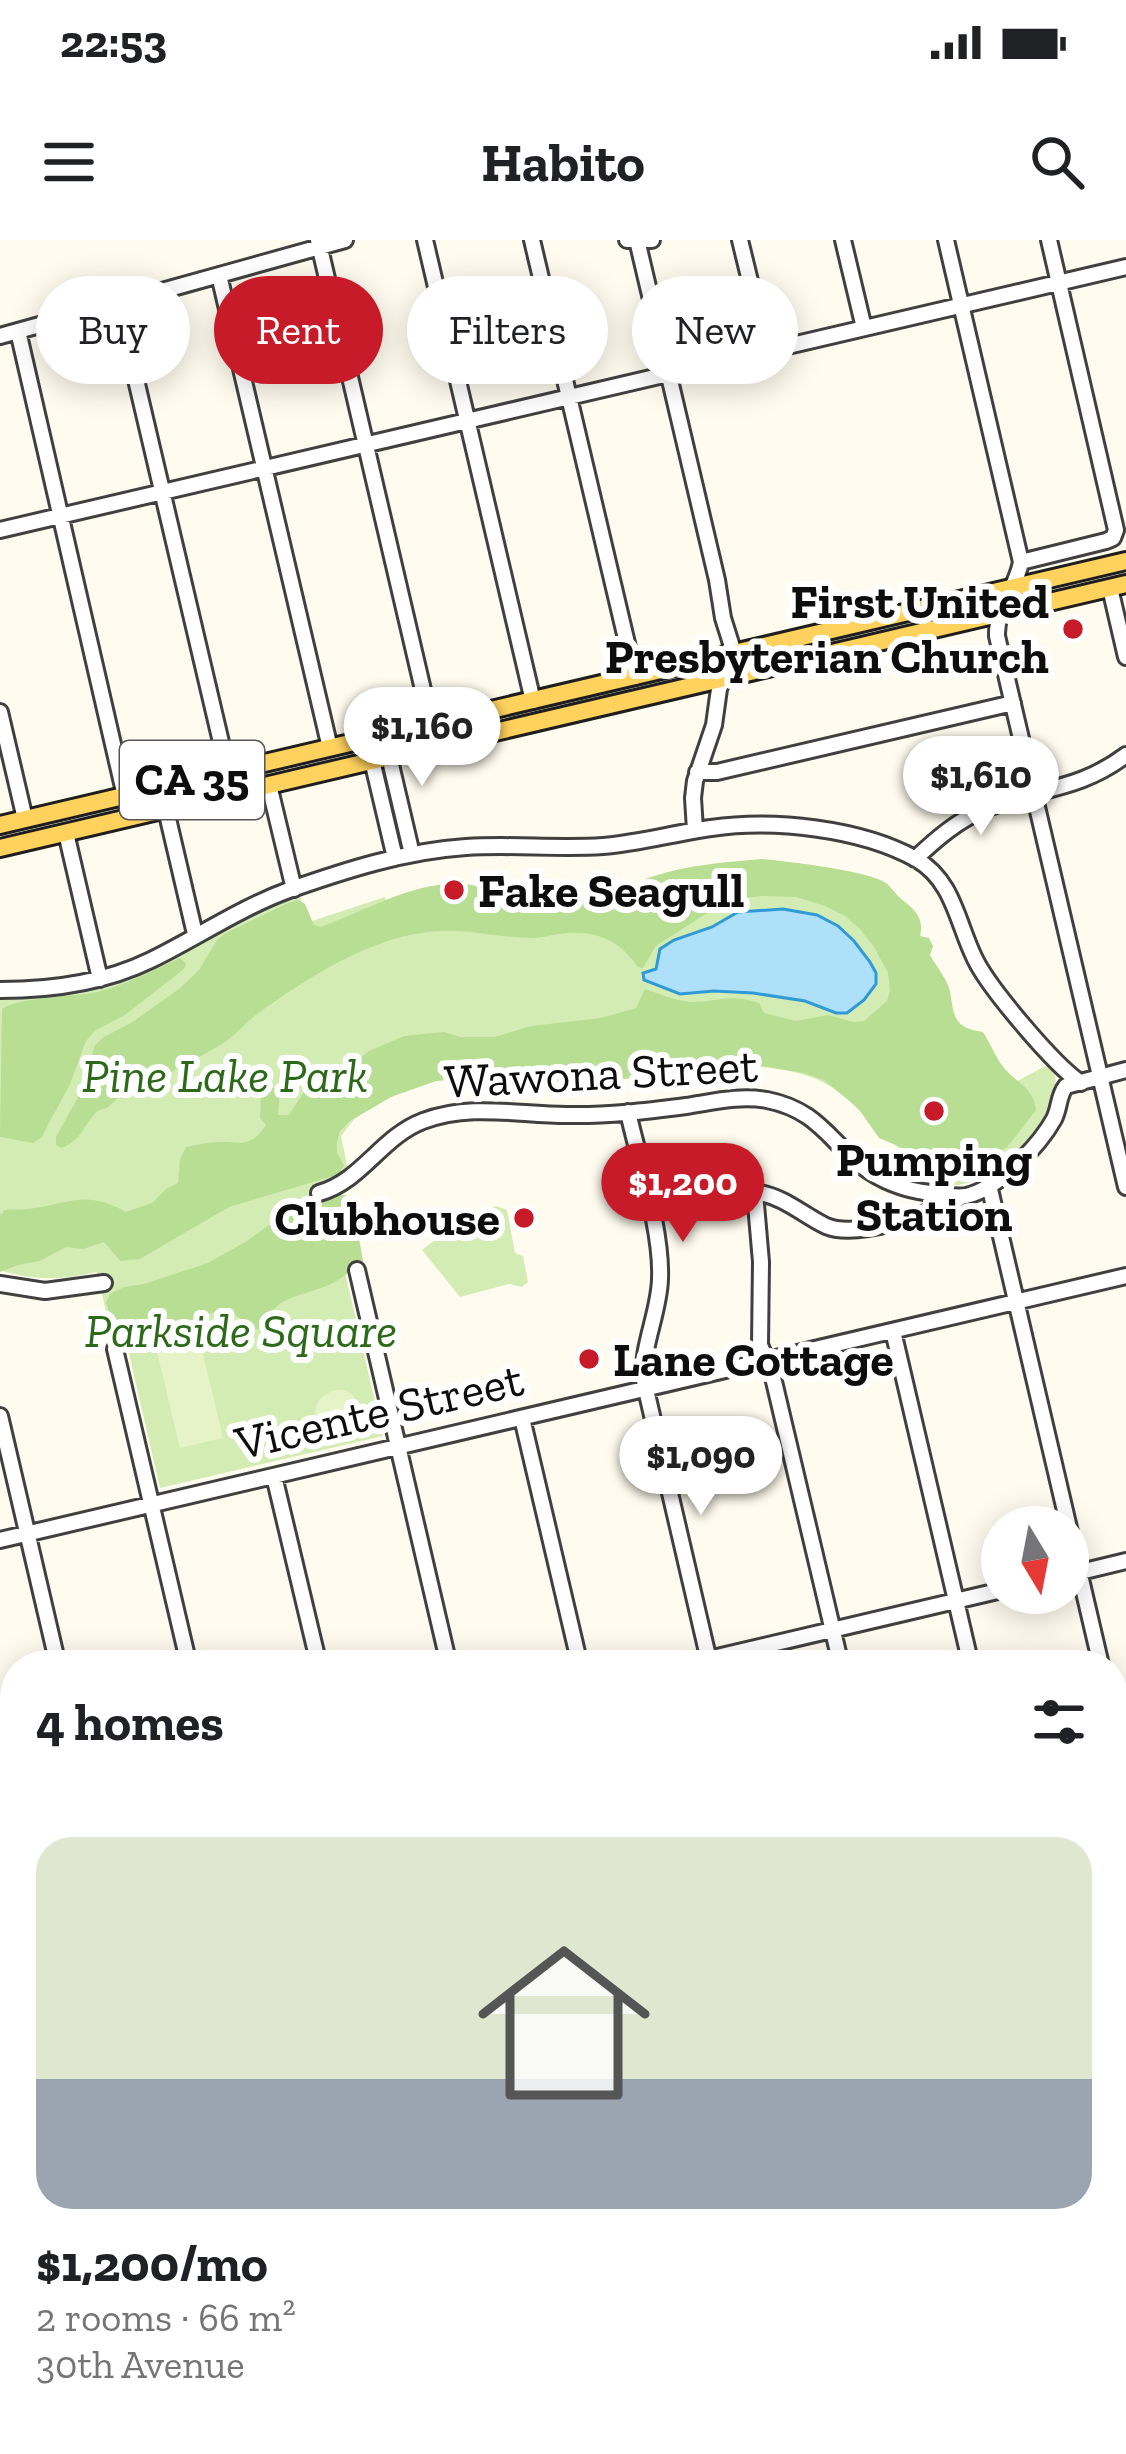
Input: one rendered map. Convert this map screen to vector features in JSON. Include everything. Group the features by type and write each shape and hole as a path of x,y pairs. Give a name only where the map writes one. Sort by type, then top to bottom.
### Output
{"main road":[{"name":"CA 35","path":"0,825 1126,561"},
{"name":"CA 35","path":"0,848 1118,586"}],"street":[{"path":"190,283 319,243 345,240"},
{"path":"425,240 533,700"},
{"path":"532,240 635,676"},
{"path":"627,240 652,240"},
{"path":"638,240 646,276"},
{"path":"740,240 749,276"},
{"path":"843,240 864,328"},
{"path":"946,240 1021,562 999,614 997,636 1126,1187"},
{"path":"1021,562 1106,542 1116,530 1049,240"},
{"path":"319,243 431,724"},
{"path":"798,344 1126,267"},
{"path":"219,275 330,748"},
{"path":"0,336 36,326"},
{"path":"18,331 130,818"},
{"path":"0,530 632,383"},
{"path":"137,384 228,772"},
{"path":"671,384 734,653 697,772 695,830"},
{"path":"1118,586 1126,658"},
{"path":"697,772 717,772 1013,703"},
{"path":"0,712 25,819"},
{"path":"376,737 395,858"},
{"path":"915,859 952,826 975,813 1088,778 1126,755"},
{"path":"381,759 412,854"},
{"path":"269,785 294,889"},
{"path":"166,810 195,934"},
{"path":"0,990 100,979 149,961 243,909 412,854 466,847 611,845 752,824 806,828 871,842 915,859 933,872 950,894 974,958 988,981 1081,1083"},
{"path":"66,833 100,979"},
{"path":"650,1210 755,1192 786,1202 829,1227 849,1230 928,1213 989,1185 1035,1146 1060,1107 1064,1088 1126,1070"},
{"name":"Wawona Street","path":"319,1192 349,1180 405,1129 449,1113 473,1109 545,1115 628,1112 737,1098 792,1107 816,1121 859,1164 884,1180 922,1192 963,1196"},
{"path":"628,1112 661,1274 644,1357 645,1389 706,1650"},
{"path":"989,1185 1060,1506"},
{"path":"755,1192 761,1262 760,1345 772,1373 837,1650"},
{"path":"356,1270 445,1650"},
{"name":"Vicente Street","path":"0,1540 1126,1276"},
{"path":"0,1284 45,1291 104,1283"},
{"path":"892,1331 967,1650"},
{"path":"115,1349 185,1650"},
{"path":"0,1416 55,1650"},
{"path":"522,1418 576,1650"},
{"path":"274,1475 315,1650"},
{"path":"1089,1570 1126,1561"},
{"path":"755,1650 981,1595"},
{"path":"1086,1614 1097,1650"}],"green space":[{"path":"762,859 863,874 887,884 913,909 921,923 920,936 929,938 930,955 949,986 956,1019 983,1032 1002,1065 1034,1102 1036,1110 1008,1146 922,1171 910,1170 905,1149 879,1138 858,1108 824,1080 731,1061 705,1063 669,1078 436,1081 391,1097 350,1121 337,1142 344,1165 340,1173 229,1207 140,1259 120,1261 104,1242 83,1249 66,1247 40,1261 0,1272 0,1213 4,1210 91,1200 126,1212 152,1203 178,1183 186,1147 246,1142 261,1132 266,1125 260,1118 261,1094 273,1088 280,1092 278,1115 289,1115 307,1087 404,1036 444,1032 495,1037 531,1026 601,1018 636,1008 645,989 685,1001 748,1000 759,1003 764,1013 796,1021 828,1015 864,1021 887,1001 890,990 888,973 874,947 845,916 796,897 744,898 704,915 656,946 643,968 614,943 583,933 532,938 450,931 415,934 367,949 320,972 222,1044 141,1089 131,1086 98,1111 76,1139 62,1148 56,1145 82,1090 95,1045 179,989 226,933 288,903 305,904 314,925 320,927 390,898 437,885 485,888 510,899 526,895 536,885 583,901 665,873"},
{"name":"Pine Lake Park","path":"724,884 840,899 1010,1085 1049,1064 1055,1077 1053,1093 1039,1126 1021,1150 998,1170 961,1184 906,1181 897,1178 906,1161 904,1152 833,1088 796,1073 728,1065 726,1061 685,1072 685,1076 571,1082 433,1074 358,1114 341,1136 348,1170 324,1182 383,1436 160,1488 127,1345 114,1347 97,1272 48,1278 0,1270 0,997 47,996 116,982 160,965 238,919 300,897 309,922 385,897 391,920 605,905"},
{"path":"179,958 186,963 184,969 86,1041 41,1138 33,1143 0,1137 2,1009 108,989"},
{"path":"337,1194 348,1196 353,1204 363,1261 341,1278 284,1301 268,1316 264,1328 255,1330 230,1312 218,1312 200,1318 187,1339 172,1344 159,1329 131,1334 114,1321 106,1303 110,1294 208,1263 287,1212"},
{"path":"496,1206 507,1210 515,1253 523,1256 528,1282 460,1297 422,1250 461,1220"},
{"path":"200,1342 223,1438 180,1448 157,1352"},
{"path":"335,1390 353,1395 361,1423 358,1429 332,1437 319,1425 315,1412 320,1399"}],"water":[{"path":"783,909 817,915 838,926 870,962 876,984 847,1013 753,993 680,994 644,980 643,973 656,969 660,949 674,940 738,912"}],"place":[{"name":"First United Presbyterian Church","path":"1073,629"},
{"name":"Fake Seagull","path":"454,890"},
{"name":"Pumping Station","path":"934,1111"},
{"name":"Clubhouse","path":"524,1218"},
{"name":"Lane Cottage","path":"589,1359"}],"park label":[{"name":"Parkside Square","path":"241,1330"}]}
